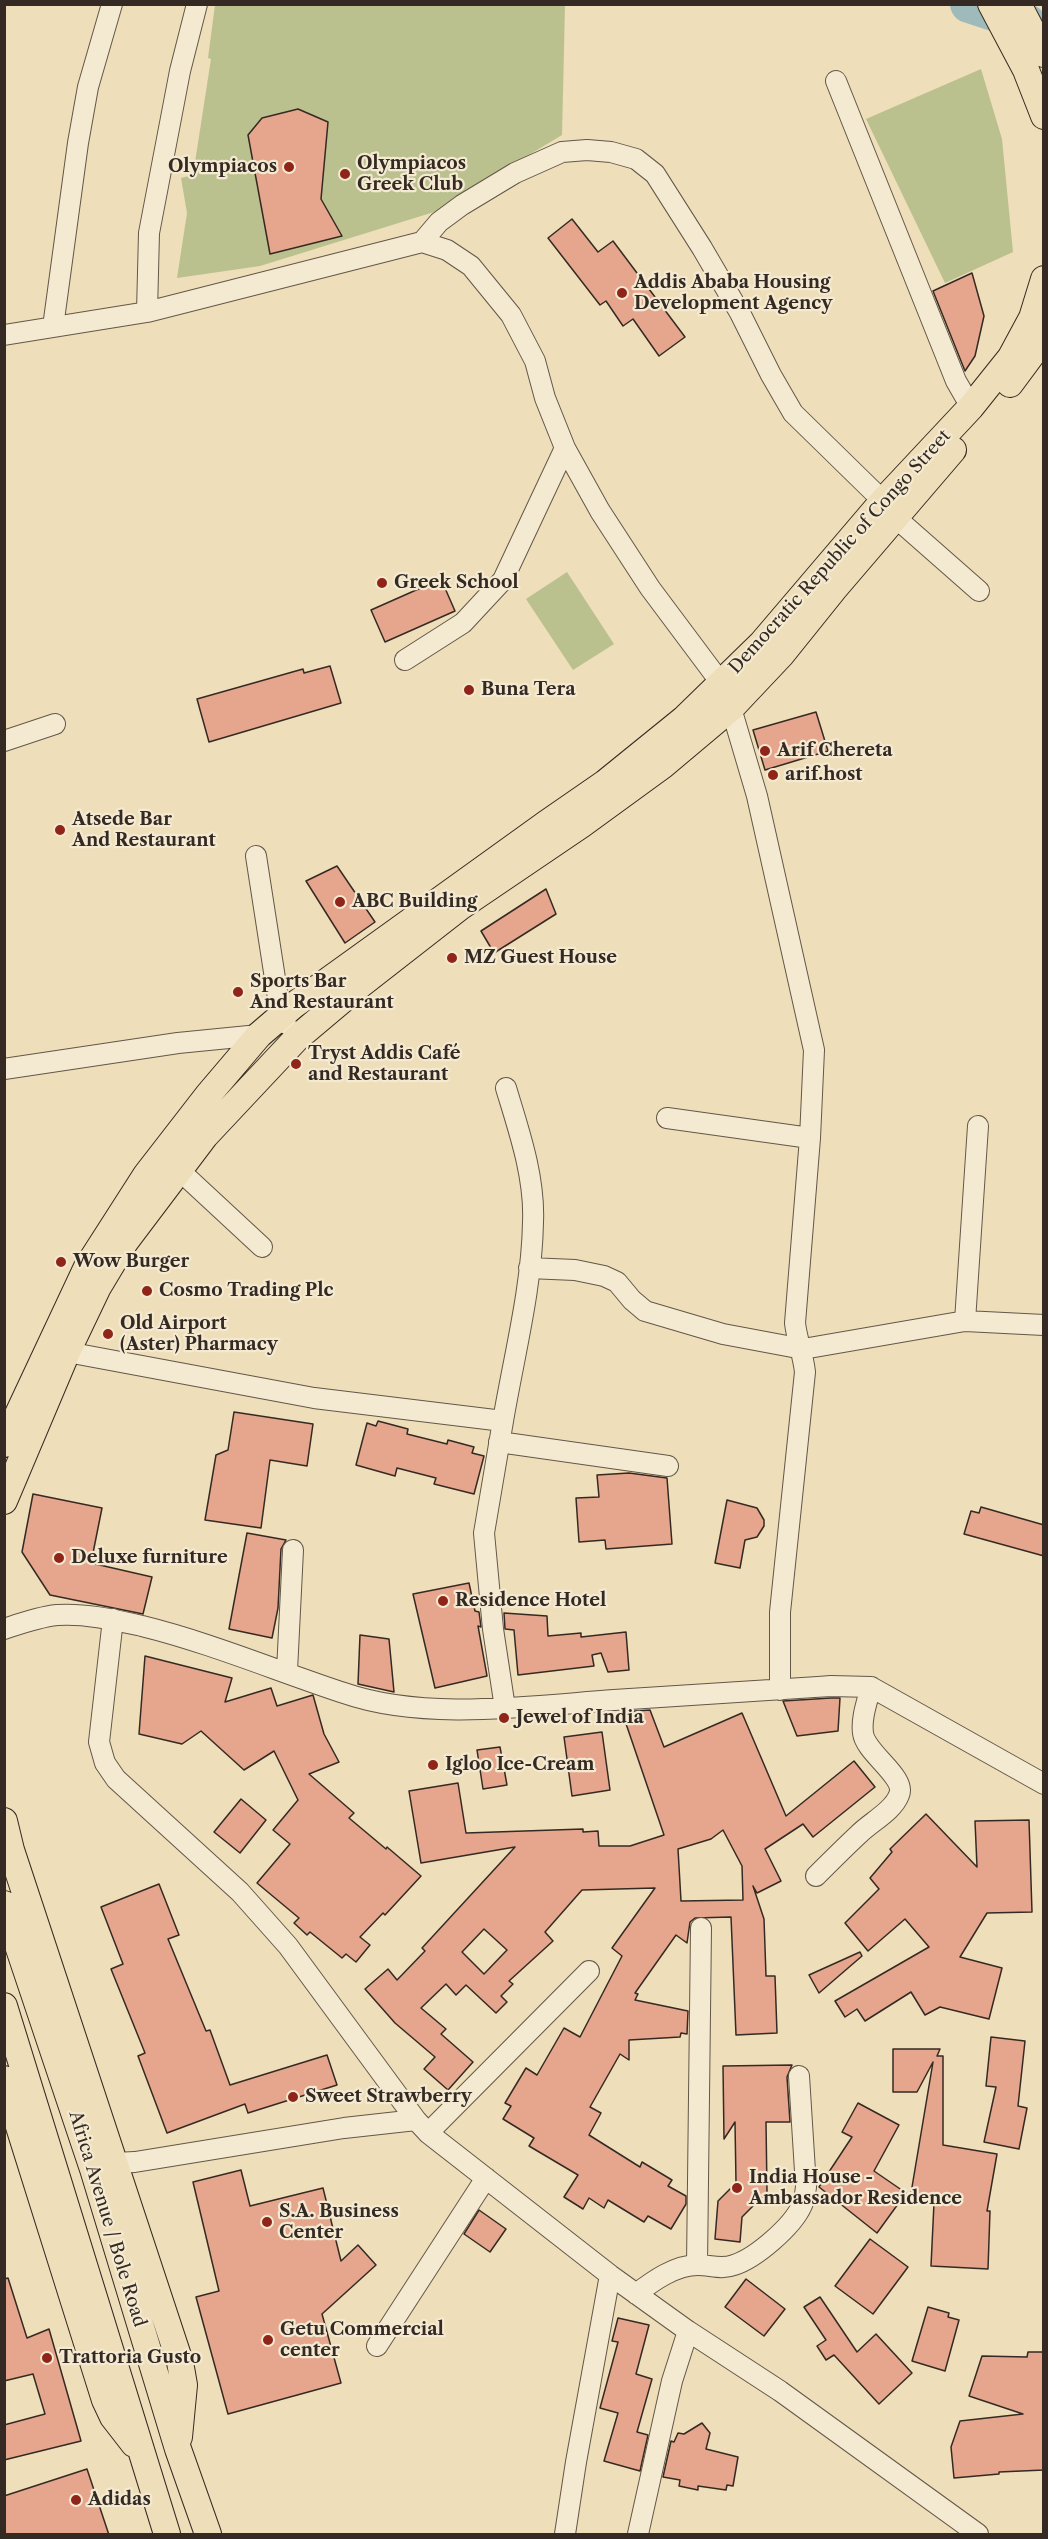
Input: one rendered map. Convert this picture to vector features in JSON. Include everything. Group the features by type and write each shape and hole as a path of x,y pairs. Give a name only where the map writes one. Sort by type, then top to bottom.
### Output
{"main road":[{"path":"991,4 1032,49"},
{"path":"1018,4 1032,49 1041,101"},
{"name":"Democratic Republic of Congo Street","path":"4,1501 12,1465 98,1287 125,1242 205,1136 297,1038 360,986 460,907 581,825 662,766 731,708 781,655 890,509 1011,357 1032,318 1044,279"},
{"name":"Democratic Republic of Congo Street","path":"4,1444 87,1267 146,1175 208,1095 260,1035 281,1017 547,822 605,783 684,718 762,643 890,509 988,412 1044,338"},
{"path":"4,1821 15,1862 180,2362 184,2385 178,2449"},
{"name":"Africa Avenue / Bole Road","path":"4,1904 93,2169 178,2449 207,2535"},
{"name":"Africa Avenue / Bole Road","path":"4,2006 167,2535"},
{"path":"6,2090 105,2400 113,2417 145,2459"}],"street":[{"path":"53,327 78,143 88,87 112,4"},
{"path":"147,312 149,233 180,72 196,4"},
{"path":"836,81 956,381 971,407"},
{"path":"422,242 439,222 462,205 515,173 562,152 587,150 611,152 636,159 655,174 702,248 740,313 793,413 890,509 978,591"},
{"path":"4,335 147,312 422,242 447,250 471,266 511,315 535,361 545,398 565,448 600,511 650,588 721,683 731,708 757,796 814,1050 810,1138 795,1323 803,1349 805,1372 780,1612 780,1690"},
{"path":"405,660 463,623 503,580 565,448"},
{"path":"4,741 55,724"},
{"path":"256,856 281,1017 297,1038"},
{"path":"4,1069 178,1043 260,1035"},
{"path":"505,1708 493,1629 484,1533 529,1268 534,1221 520,1136 506,1088"},
{"path":"667,1118 810,1138"},
{"path":"965,1321 978,1126"},
{"path":"179,1170 262,1247"},
{"path":"529,1268 575,1270 604,1276 617,1282 645,1311 723,1334 803,1349 965,1321 1044,1326"},
{"path":"67,1352 315,1398 503,1421"},
{"path":"499,1442 668,1466"},
{"path":"287,1671 293,1550"},
{"path":"4,1629 37,1618 60,1615 113,1619 173,1634 287,1671 346,1694 392,1704 427,1708 505,1708 831,1686 871,1687 1044,1784"},
{"path":"113,1619 99,1742 105,1763 116,1779 240,1893 288,1946 422,2126 609,2275 688,2331 780,2391 978,2535"},
{"path":"816,1876 900,1795 900,1787 896,1779 871,1750 863,1735 864,1715 871,1687"},
{"path":"697,2265 701,1928"},
{"path":"114,2163 135,2162 344,2128 422,2126 589,1971"},
{"path":"636,2294 670,2272 697,2265 717,2268 734,2266 754,2256 796,2217 803,2203 806,2187 800,2076"},
{"path":"377,2346 486,2178"},
{"path":"566,2535 576,2462 609,2275"},
{"path":"638,2535 672,2381 688,2331"}],"green space":[{"name":"Olympiacos Greek Club","path":"215,5 565,5 562,135 434,212 260,266 177,278 187,213 181,178 193,175 211,59 208,58"},
{"path":"981,69 1002,139 1013,252 945,283 866,119"},
{"path":"567,572 614,644 573,670 526,599"}],"building":[{"name":"Olympiacos","path":"298,109 328,122 321,199 342,236 270,254 248,135 262,118"},
{"name":"Addis Ababa Housing Development Agency","path":"572,219 598,252 613,241 685,337 659,356 633,319 623,326 606,301 600,305 548,238"},
{"path":"972,273 984,316 975,356 965,371 933,291"},
{"path":"441,579 455,611 385,642 371,610"},
{"path":"330,666 341,703 209,742 197,699 303,669 304,673"},
{"path":"816,712 828,751 765,770 753,730"},
{"name":"ABC Building","path":"337,866 375,922 345,943 306,881"},
{"path":"546,889 556,914 494,953 481,931"},
{"path":"234,1412 313,1424 307,1466 270,1460 261,1528 205,1520 216,1455 228,1450"},
{"path":"378,1421 408,1429 407,1434 447,1444 448,1440 474,1447 472,1453 484,1456 474,1494 434,1484 436,1478 397,1468 395,1476 356,1465 367,1423 376,1426"},
{"path":"629,1473 667,1478 672,1544 606,1549 605,1540 579,1542 576,1498 599,1497 597,1475"},
{"name":"Deluxe furniture","path":"33,1494 102,1508 91,1563 152,1577 143,1614 50,1595 22,1552"},
{"path":"727,1500 757,1508 764,1520 764,1526 757,1537 745,1540 740,1568 715,1563"},
{"path":"981,1507 1044,1525 1044,1556 964,1534 971,1511 979,1513"},
{"path":"247,1533 286,1540 281,1549 278,1608 272,1638 229,1629"},
{"path":"469,1583 475,1611 479,1612 481,1627 478,1626 487,1676 435,1688 413,1594"},
{"path":"504,1613 547,1616 548,1636 581,1633 581,1637 626,1632 629,1670 608,1672 601,1653 592,1655 594,1666 518,1675 514,1630 505,1629"},
{"path":"360,1635 389,1639 394,1692 358,1684"},
{"path":"145,1656 232,1678 225,1702 271,1688 277,1706 313,1695 324,1734 339,1762 309,1774 354,1813 349,1818 421,1876 385,1915 383,1913 360,1937 370,1945 356,1962 346,1954 342,1958 310,1932 307,1935 294,1923 299,1918 257,1883 290,1844 273,1830 298,1800 274,1751 244,1770 201,1731 182,1744 139,1734"},
{"path":"840,1698 838,1731 797,1736 783,1701"},
{"path":"650,1710 664,1747 742,1713 786,1816 854,1761 875,1787 813,1837 803,1824 765,1849 781,1881 757,1893 753,1886 764,1919 766,1976 775,1976 777,2033 736,2035 731,1917 695,1918 690,1922 687,1943 676,1935 635,1993 638,1994 635,2000 688,2011 687,2034 681,2033 680,2037 629,2040 629,2060 620,2054 590,2107 601,2113 589,2135 640,2167 642,2162 672,2180 668,2186 686,2196 686,2204 671,2229 648,2216 644,2222 608,2200 604,2208 589,2198 583,2209 564,2197 578,2175 529,2146 534,2138 503,2119 511,2106 505,2103 526,2068 537,2075 564,2028 580,2037 622,1956 612,1948 655,1888 582,1890 545,1932 553,1941 509,1981 513,1984 501,1996 507,2002 496,2013 466,1985 456,1995 446,1984 421,2008 446,2029 441,2034 473,2062 448,2090 424,2069 435,2057 395,2023 365,1989 388,1969 397,1980 425,1951 422,1948 515,1847 421,1863 409,1791 458,1783 466,1833 583,1829 583,1832 598,1831 599,1846 630,1846 664,1835 622,1712","holes":["723,1830 742,1866 743,1900 681,1901 678,1849 711,1839","484,1929 507,1950 484,1974 462,1952"]},
{"path":"602,1732 610,1790 572,1796 564,1737"},
{"path":"500,1747 507,1785 483,1789 477,1750"},
{"path":"241,1799 266,1820 240,1853 214,1832"},
{"path":"926,1814 977,1867 975,1821 1029,1820 1032,1912 987,1913 960,1957 1002,1968 989,2019 940,2007 925,2015 911,1992 865,2021 857,2009 845,2017 835,2001 929,1947 905,1919 868,1951 845,1923 879,1889 870,1878 892,1852 890,1849"},
{"path":"159,1884 179,1935 168,1939 206,2031 210,2030 230,2085 327,2055 337,2085 248,2113 245,2104 167,2133 138,2056 145,2053 111,1969 123,1964 101,1907"},
{"path":"860,1952 862,1956 819,1993 809,1975"},
{"path":"991,2037 1025,2041 1018,2106 1027,2108 1019,2149 984,2142 996,2087 986,2086"},
{"path":"893,2049 940,2049 937,2056 943,2056 943,2145 997,2154 987,2211 990,2211 988,2269 931,2266 934,2203 910,2199 933,2062 917,2092 893,2092"},
{"path":"792,2065 787,2077 790,2122 766,2122 767,2192 742,2217 740,2242 715,2239 718,2201 736,2183 735,2122 724,2139 723,2066"},
{"path":"858,2103 899,2125 874,2171 906,2193 877,2233 819,2187 852,2137 842,2132"},
{"path":"241,2170 250,2206 323,2188 341,2261 358,2245 376,2265 322,2314 341,2383 228,2414 196,2297 219,2291 193,2182"},
{"path":"479,2210 506,2229 490,2252 464,2234"},
{"path":"870,2239 908,2267 873,2314 835,2286"},
{"path":"8,2278 27,2338 49,2329 81,2441 4,2460 4,2425 45,2414 33,2374 4,2381 4,2279"},
{"path":"746,2279 785,2309 764,2336 725,2307"},
{"path":"820,2297 857,2352 876,2334 912,2373 879,2404 834,2355 826,2360 817,2346 826,2340 804,2307"},
{"path":"928,2307 949,2313 948,2317 959,2320 945,2371 912,2361"},
{"path":"618,2318 649,2325 636,2374 652,2379 637,2432 648,2435 640,2471 604,2461 618,2413 600,2408 618,2342 612,2341"},
{"path":"1028,2352 1044,2352 1044,2470 999,2472 999,2474 954,2478 951,2447 960,2421 1023,2414 969,2396 982,2356 1027,2357"},
{"path":"702,2423 710,2433 706,2449 738,2457 733,2486 727,2485 726,2490 698,2486 698,2490 679,2486 680,2480 663,2477 671,2441 674,2442 678,2433 684,2434"},
{"path":"87,2469 109,2535 4,2535 4,2496"}],"waterway":[{"path":"969,4 1027,23"}],"place":[{"name":"Olympiacos","path":"289,167"},
{"name":"Olympiacos Greek Club","path":"345,174"},
{"name":"Addis Ababa Housing Development Agency","path":"622,293"},
{"name":"Greek School","path":"382,583"},
{"name":"Buna Tera","path":"469,690"},
{"name":"Arif Chereta","path":"765,751"},
{"name":"arif.host","path":"773,775"},
{"name":"Atsede Bar And Restaurant","path":"60,830"},
{"name":"ABC Building","path":"340,902"},
{"name":"MZ Guest House","path":"452,958"},
{"name":"Sports Bar And Restaurant","path":"238,992"},
{"name":"Tryst Addis Café and Restaurant","path":"296,1064"},
{"name":"Wow Burger","path":"61,1262"},
{"name":"Cosmo Trading Plc","path":"147,1291"},
{"name":"Old Airport (Aster) Pharmacy","path":"108,1334"},
{"name":"Deluxe furniture","path":"59,1558"},
{"name":"Residence Hotel","path":"443,1601"},
{"name":"Jewel of India","path":"504,1718"},
{"name":"Igloo Ice-Cream","path":"433,1765"},
{"name":"Sweet Strawberry","path":"293,2097"},
{"name":"India House - Ambassador Residence","path":"737,2188"},
{"name":"S.A. Business Center","path":"267,2222"},
{"name":"Getu Commercial center","path":"268,2340"},
{"name":"Trattoria Gusto","path":"47,2358"},
{"name":"Adidas","path":"76,2500"}]}
